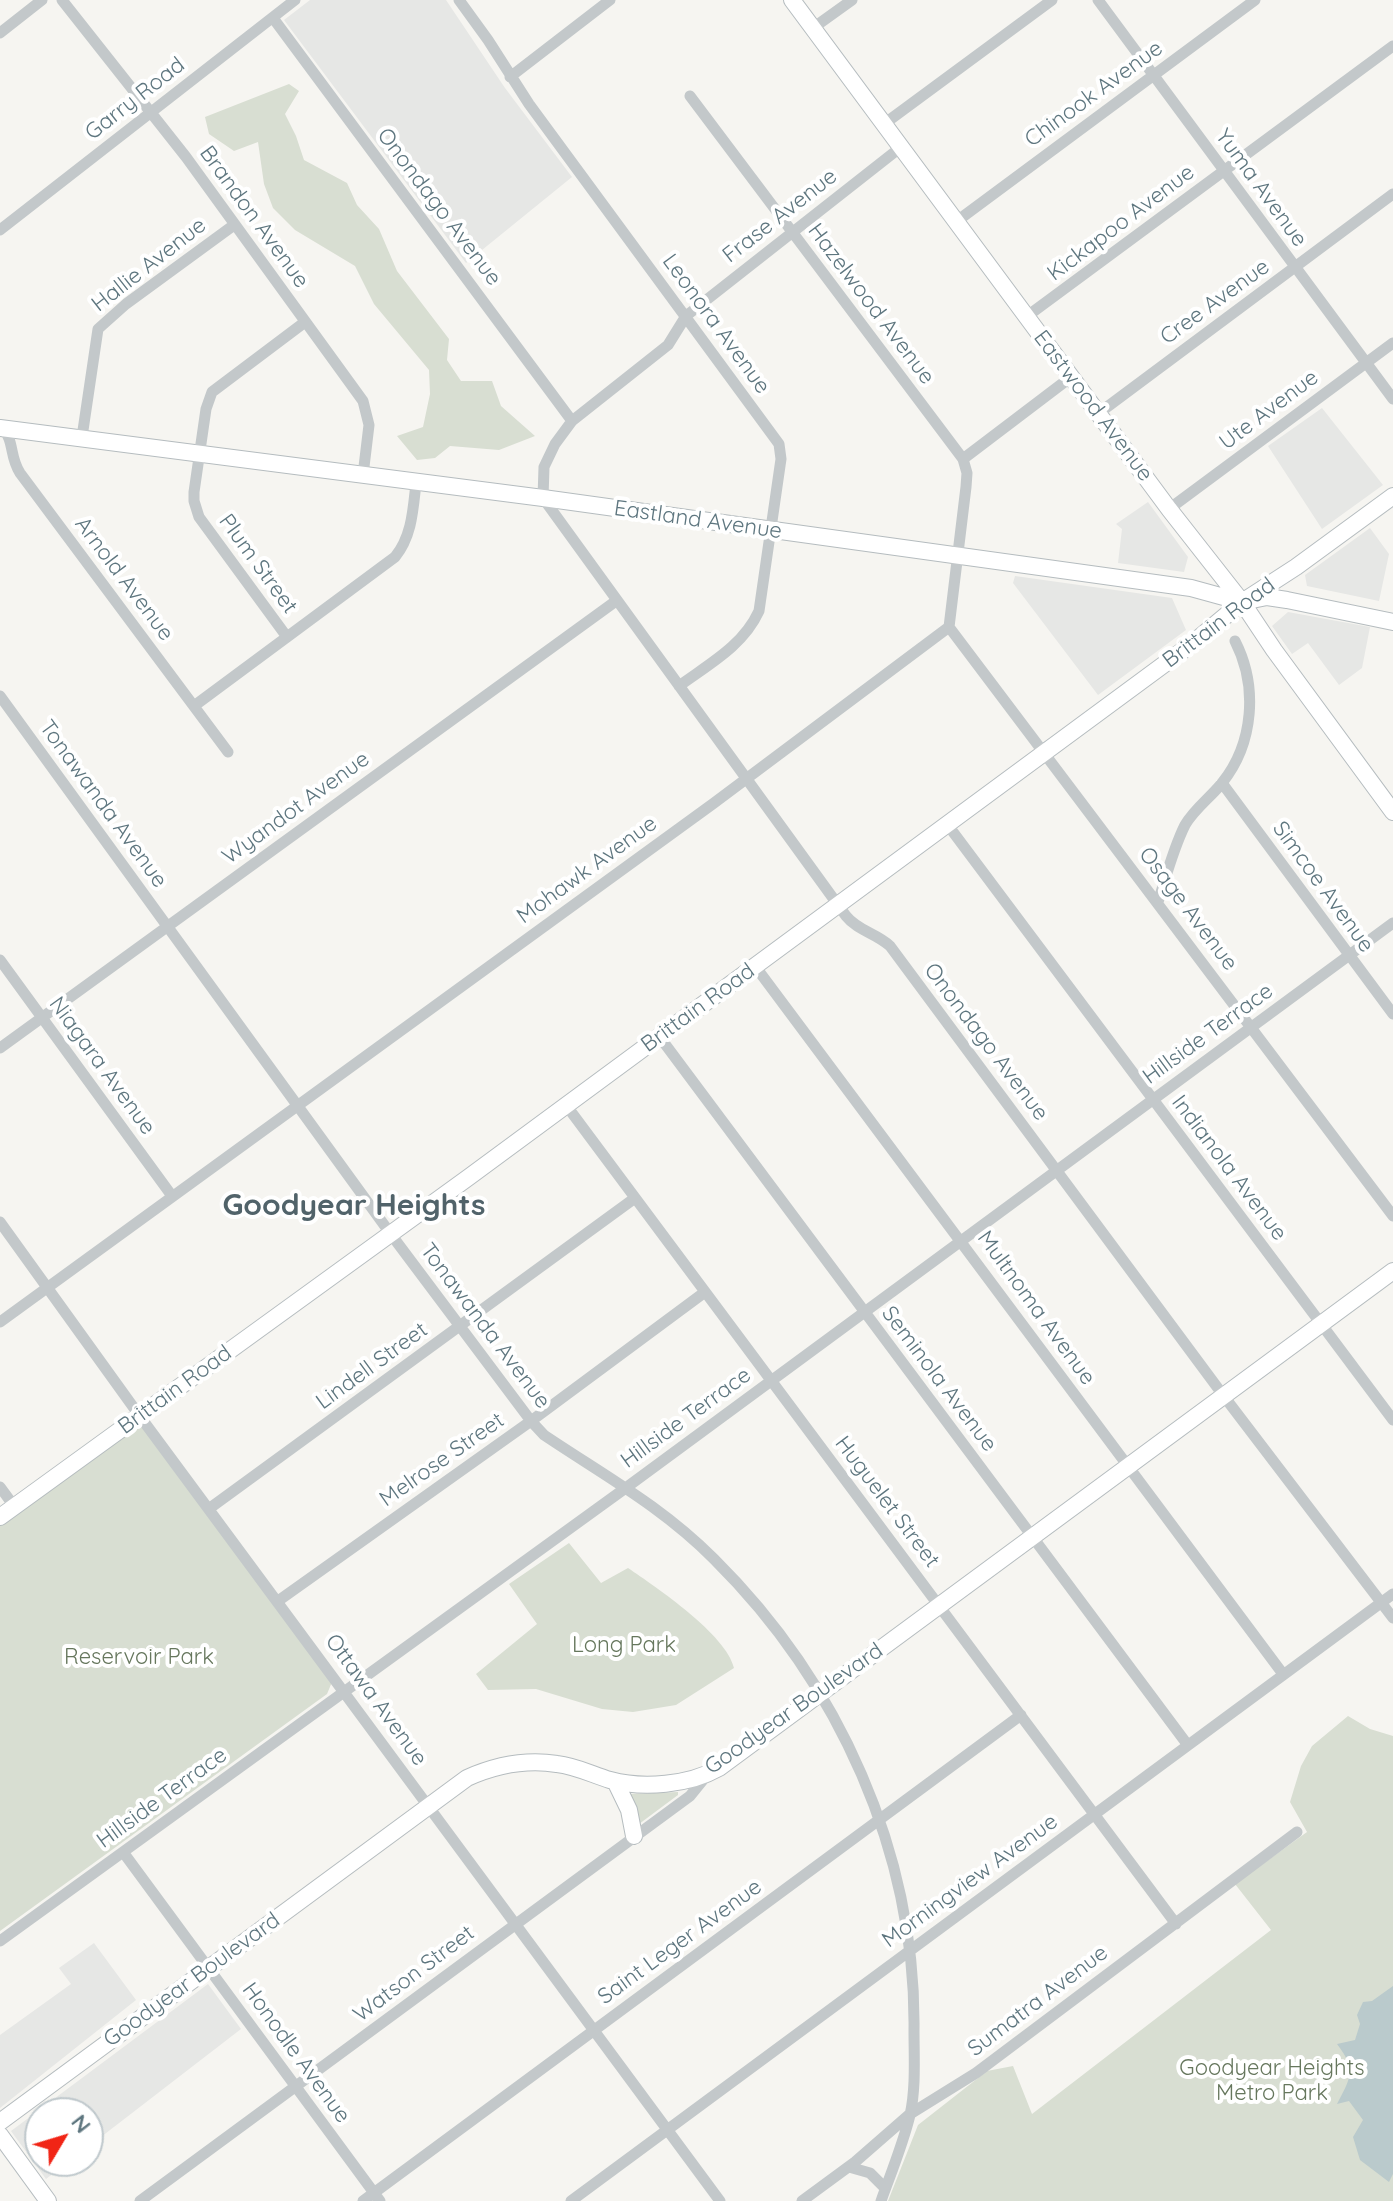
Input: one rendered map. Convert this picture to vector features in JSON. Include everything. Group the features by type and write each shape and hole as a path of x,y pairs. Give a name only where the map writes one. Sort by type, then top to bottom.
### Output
{"street":[{"path":"0,33 42,0"},
{"name":"Brandon Avenue","path":"62,0 186,157 366,408 369,425 363,475"},
{"name":"Garry Road","path":"0,230 295,0"},
{"name":"Leonora Avenue","path":"459,0 510,77 779,444 781,459 763,593 755,620 736,645 679,686"},
{"path":"510,77 610,0"},
{"name":"Eastwood Avenue","path":"792,0 1169,509 1242,602 1393,812"},
{"path":"813,28 852,0"},
{"path":"884,124 1052,0"},
{"name":"Yuma Avenue","path":"1098,0 1393,399"},
{"name":"Chinook Avenue","path":"957,221 1255,0"},
{"name":"Onondago Avenue","path":"273,18 572,421"},
{"name":"Kickapoo Avenue","path":"1026,317 1393,46"},
{"name":"Hazelwood Avenue","path":"690,96 963,459"},
{"name":"Frase Avenue","path":"543,498 544,467 555,444 572,421 668,345 686,316 901,147"},
{"name":"Cree Avenue","path":"1099,413 1393,194"},
{"name":"Hallie Avenue","path":"82,437 98,329 126,304 234,225"},
{"name":"Plum Street","path":"287,637 199,517 194,501 206,409 212,392 305,322"},
{"name":"Ute Avenue","path":"1169,509 1393,343"},
{"path":"949,627 967,473 963,459 1071,377"},
{"name":"Eastland Avenue","path":"1,427 1191,588 1242,602 1267,597 1393,622"},
{"name":"Arnold Avenue","path":"1,427 11,437 13,460 20,473 228,752"},
{"path":"194,706 395,557 410,527 416,483"},
{"name":"Brittain Road","path":"7,1512 1195,642 1242,602 1393,496"},
{"name":"Onondago Avenue","path":"543,498 838,905 857,928 890,946 1223,1395 1393,1618"},
{"name":"Wyandot Avenue","path":"0,1048 616,601"},
{"name":"Osage Avenue","path":"949,627 1393,1216"},
{"name":"Mohawk Avenue","path":"0,1322 949,627"},
{"path":"1158,902 1185,825 1222,783 1243,742 1250,714 1248,682 1235,641"},
{"name":"Tonawanda Avenue","path":"0,696 390,1233 531,1421 544,1435 627,1487 686,1532 745,1591 779,1632 821,1693 847,1742 880,1819 911,1948 914,2012 910,2114 881,2201"},
{"name":"Simcoe Avenue","path":"1222,783 1393,1014"},
{"name":"Indianola Avenue","path":"947,824 1393,1420"},
{"name":"Hillside Terrace","path":"0,1941 627,1487 1393,923"},
{"name":"Niagara Avenue","path":"0,960 172,1196"},
{"name":"Multnoma Avenue","path":"755,966 1283,1674"},
{"name":"Seminola Avenue","path":"659,1036 1187,1744"},
{"name":"Huguelet Street","path":"566,1105 1176,1924"},
{"name":"Lindell Street","path":"210,1508 635,1198"},
{"name":"Ottawa Avenue","path":"0,1222 720,2201"},
{"name":"Goodyear Boulevard","path":"0,2122 467,1778 488,1769 521,1762 566,1765 615,1781 658,1785 707,1775 1393,1271"},
{"name":"Melrose Street","path":"278,1601 531,1421 705,1292"},
{"path":"0,1487 7,1512"},
{"name":"Morningview Avenue","path":"571,2201 1393,1594"},
{"name":"Saint Leger Avenue","path":"363,2201 377,2197 595,2030 1021,1715"},
{"name":"Watson Street","path":"140,2201 690,1796 707,1775"},
{"path":"615,1781 629,1810 634,1836"},
{"name":"Sumatra Avenue","path":"802,2201 849,2167 910,2114 976,2073 1297,1832"},
{"name":"Honodle Avenue","path":"123,1852 377,2197"},
{"path":"0,2135 48,2201"},
{"path":"849,2167 870,2173 885,2188"}],"shaded area":[{"path":"310,0 446,0 505,88 572,177 466,263 284,20"},
{"path":"1322,408 1383,485 1322,529 1268,446"},
{"path":"1148,502 1188,557 1184,572 1118,563 1122,529 1116,524"},
{"path":"1370,528 1389,554 1379,601 1307,586 1305,575"},
{"path":"1015,576 1172,598 1186,630 1098,695 1013,583"},
{"path":"1288,612 1370,627 1362,668 1339,685 1308,643 1292,654 1272,626"},
{"path":"94,1943 136,2000 0,2108 0,2035 71,1984 59,1968"},
{"path":"208,1984 241,2029 104,2135 104,2097 57,2097"},
{"path":"1393,1986 1393,2174 1389,2182 1360,2160 1353,2137 1363,2120 1349,2101 1337,2104 1350,2074 1347,2061 1337,2044 1355,2040 1360,2024 1357,2015 1363,2002 1372,2001"},
{"path":"24,2121 24,2149 11,2131"}],"green space":[{"path":"289,84 299,91 285,114 304,160 347,183 357,205 379,229 397,271 449,339 447,360 461,381 492,381 501,406 535,436 499,450 450,446 435,458 417,460 397,436 423,427 430,394 429,370 374,304 355,266 295,230 273,208 264,184 258,142 234,151 209,134 205,117"},
{"name":"Reservoir Park","path":"137,1424 142,1424 332,1682 327,1694 0,1931 0,1524"},
{"name":"Long Park","path":"569,1543 601,1583 628,1568 672,1599 718,1641 734,1668 676,1705 633,1712 602,1709 536,1689 488,1690 476,1674 537,1624 509,1584"},
{"name":"Goodyear Heights Metro Park","path":"1348,1716 1370,1729 1393,1736 1393,2201 888,2201 918,2125 987,2071 1013,2066 1032,2114 1271,1930 1235,1884 1307,1832 1290,1802 1301,1766 1312,1746"},
{"path":"678,1792 678,1795 639,1824 629,1794"}],"district":[{"name":"Goodyear Heights","path":"354,1206"}]}
